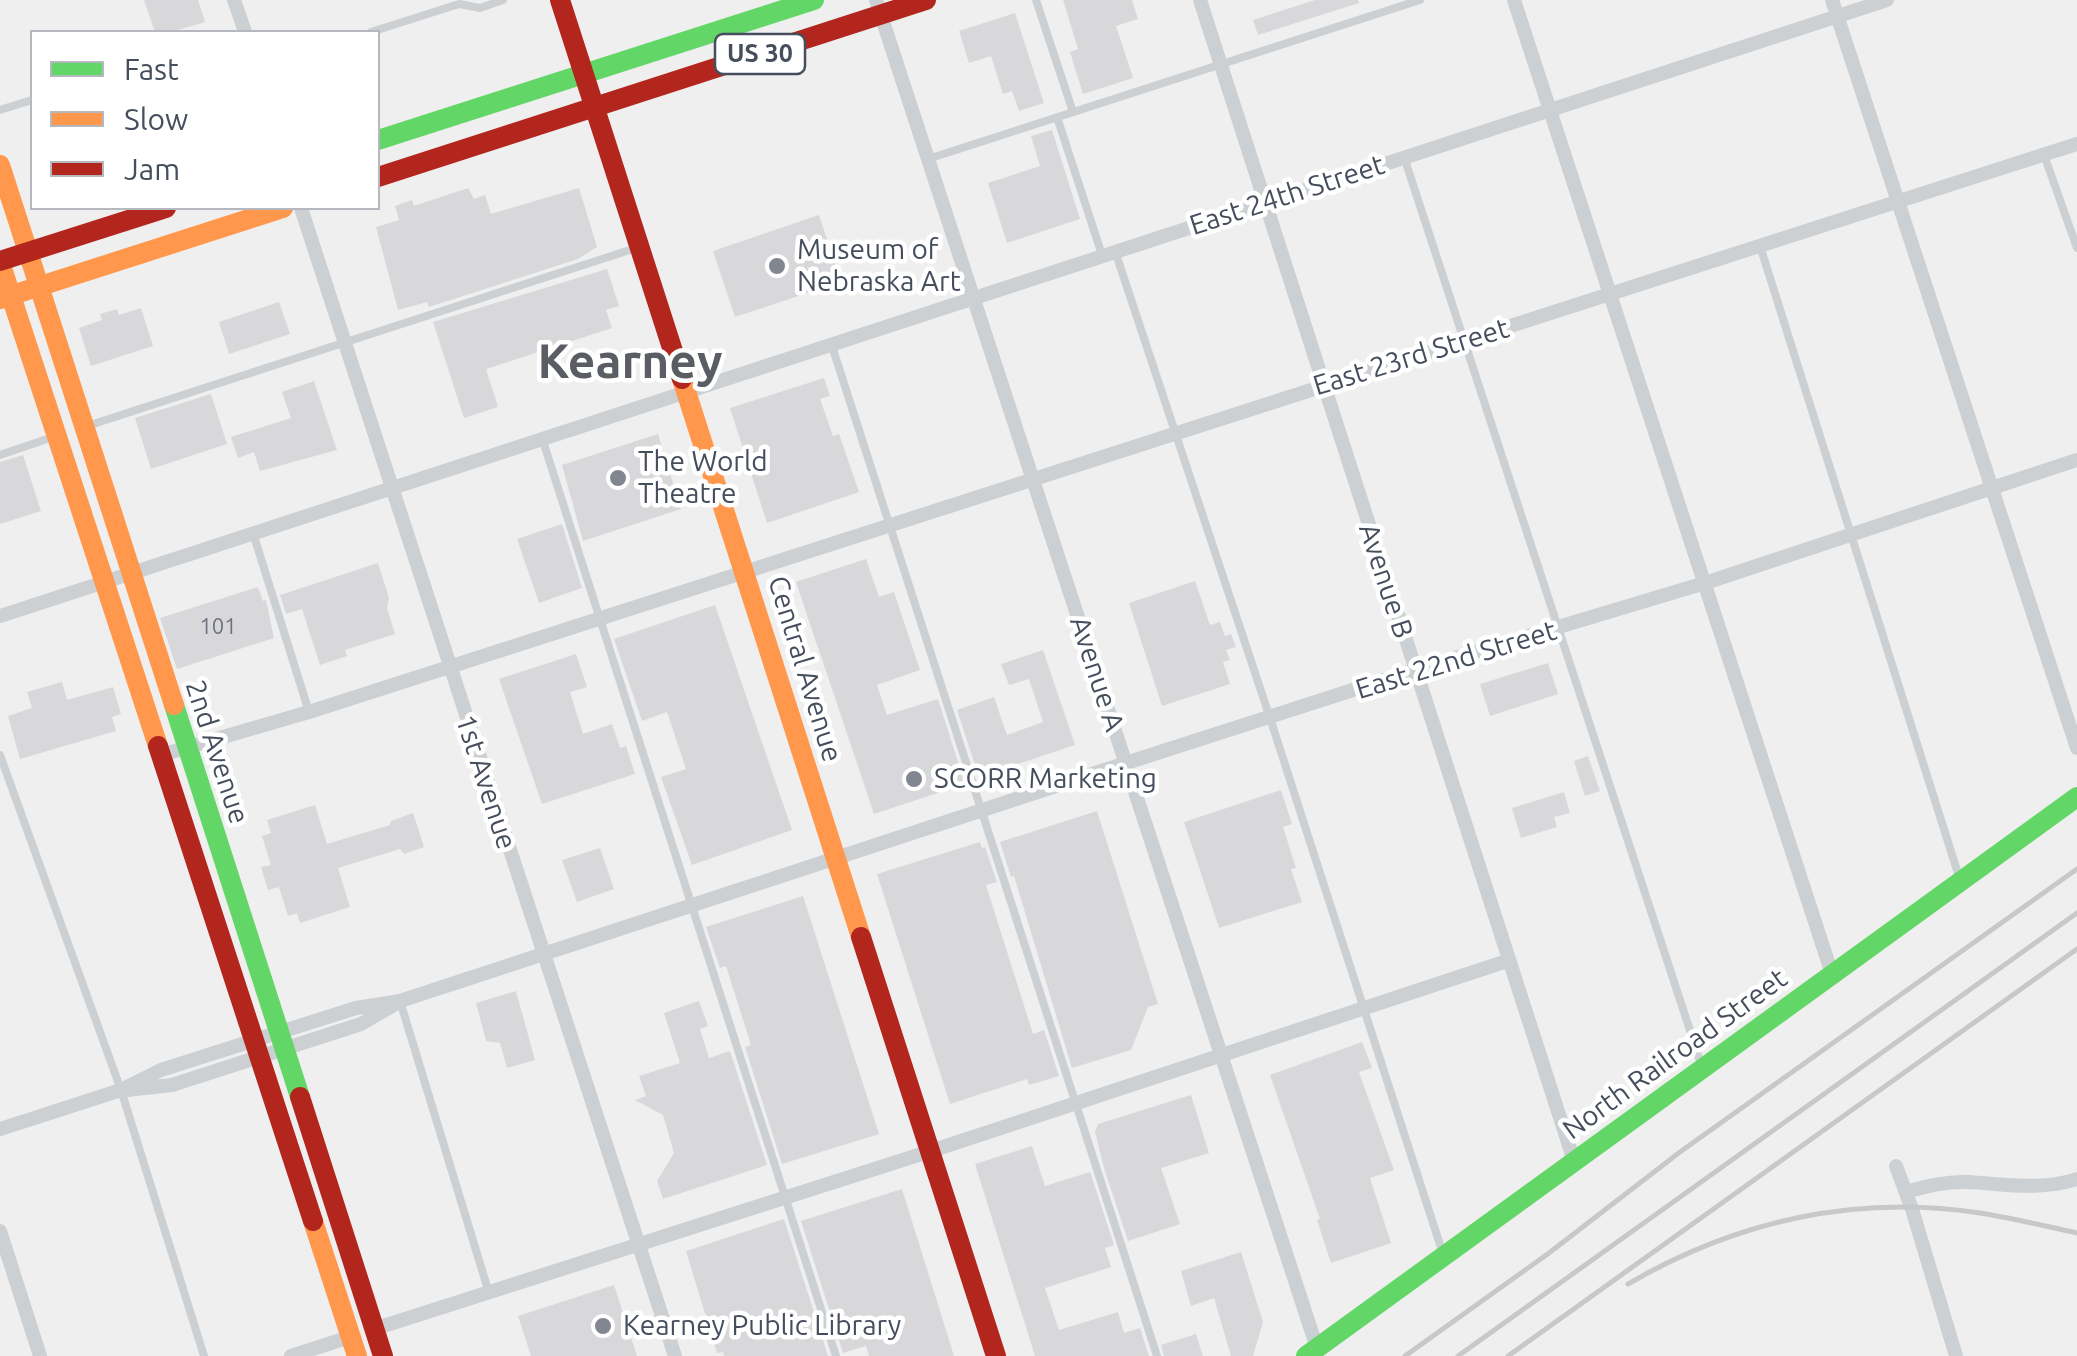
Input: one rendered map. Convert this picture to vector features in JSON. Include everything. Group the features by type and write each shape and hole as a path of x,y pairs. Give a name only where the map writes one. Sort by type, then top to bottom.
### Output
{"main road":[{"name":"Central Avenue","path":"560,0 996,1356"},
{"name":"US 30","path":"380,139 814,0"},
{"name":"US 30","path":"380,176 595,107 878,7 926,0"},
{"name":"2nd Avenue","path":"0,165 383,1356"},
{"path":"0,261 160,210"},
{"path":"6,298 277,210"},
{"name":"2nd Avenue","path":"0,261 6,298 56,436 353,1347"},
{"name":"North Railroad Street","path":"1312,1352 2077,796"}],"street":[{"path":"234,0 244,30"},
{"name":"Avenue B","path":"1200,0 1574,1161"},
{"path":"1514,0 1832,974"},
{"path":"1832,0 2077,748"},
{"name":"East 24th Street","path":"0,616 1887,0"},
{"name":"Avenue A","path":"878,7 1221,1055 1312,1352"},
{"name":"East 23rd Street","path":"161,755 309,712 2077,144"},
{"name":"1st Avenue","path":"302,210 675,1356"},
{"name":"East 22nd Street","path":"0,1129 121,1090 161,1070 361,1024 400,1001 1414,670 1705,583 2077,460"},
{"path":"374,1330 1507,961"},
{"path":"1896,1166 1956,1356"},
{"path":"1906,1192 1936,1184 1966,1182 2010,1187 2077,1179"},
{"path":"0,1231 40,1356"},
{"path":"291,1356 353,1347"}],"lane":[{"path":"377,30 458,4 480,8 503,0"},
{"path":"1036,0 1073,112"},
{"path":"1376,0 1380,12"},
{"path":"928,159 1420,0"},
{"path":"0,110 30,101"},
{"path":"1057,117 1172,432 1270,718 1444,1258"},
{"path":"2044,155 2077,248"},
{"path":"1404,157 1703,1068"},
{"path":"1760,246 1960,880"},
{"path":"84,426 639,247"},
{"path":"831,343 1157,1356"},
{"path":"0,455 56,436"},
{"path":"542,438 836,1356"},
{"path":"252,532 309,712"},
{"path":"0,755 121,1090 204,1356"},
{"path":"400,1001 488,1293"}],"building":[{"path":"144,0 198,0 205,22 178,30 154,30"},
{"path":"1063,0 1132,0 1138,19 1116,26 1133,78 1083,94 1070,52 1078,49"},
{"path":"1315,0 1359,3 1258,35 1253,20"},
{"path":"1015,13 1044,103 1019,111 1012,91 1003,94 991,56 969,63 959,31"},
{"path":"1052,130 1080,219 1007,243 988,183 1040,166 1031,136"},
{"path":"468,188 474,199 485,195 491,214 579,188 597,247 578,259 429,307 427,302 398,310 376,227 399,220 395,206 412,200 414,206"},
{"name":"Museum of Nebraska Art","path":"819,215 841,282 735,317 713,251"},
{"path":"607,269 619,306 606,310 612,328 486,369 498,407 464,418 433,322"},
{"path":"279,302 290,334 229,354 219,322"},
{"path":"141,308 153,346 91,366 79,328 102,320 100,314 117,309 119,315"},
{"path":"824,378 830,396 820,399 833,436 839,434 859,492 767,523 730,408"},
{"path":"314,381 337,450 260,471 254,452 238,458 231,437 291,418 282,392"},
{"path":"211,394 227,444 151,469 135,418"},
{"name":"The World Theatre","path":"658,434 681,509 583,541 562,465"},
{"path":"23,455 41,511 0,524 0,462"},
{"path":"562,524 582,588 539,603 517,539"},
{"path":"866,559 879,597 894,592 920,670 877,685 887,715 938,699 965,784 874,814 796,582"},
{"path":"378,563 395,634 345,650 347,656 320,665 302,609 286,614 280,595"},
{"path":"1195,581 1210,625 1220,622 1225,636 1231,634 1236,647 1226,650 1230,660 1223,662 1230,684 1162,706 1129,603"},
{"path":"258,587 263,601 266,600 274,638 177,669 160,618"},
{"path":"715,605 792,830 692,865 661,777 686,769 667,712 642,721 614,639"},
{"path":"1043,650 1075,745 979,777 957,710 994,697 1007,735 1043,722 1029,679 1009,685 1001,664"},
{"path":"576,654 587,687 570,692 583,734 612,724 620,748 626,746 635,774 542,804 499,679"},
{"path":"1548,663 1558,694 1490,716 1480,684"},
{"path":"62,682 67,700 113,687 121,714 112,717 116,731 20,759 8,716 32,708 27,692"},
{"path":"1588,756 1600,791 1585,796 1574,761"},
{"path":"1281,790 1292,824 1283,827 1302,902 1219,928 1184,822"},
{"path":"1564,792 1570,813 1554,817 1557,827 1521,838 1512,808"},
{"path":"315,805 327,844 390,825 391,821 413,813 424,847 404,854 400,849 338,868 350,907 300,923 297,913 288,916 279,887 268,890 261,867 271,865 262,836 271,833 267,820"},
{"path":"1097,811 1158,1004 1148,1007 1131,1050 1072,1068 1014,876 1011,877 1000,842"},
{"path":"980,842 997,882 986,885 1033,1034 1044,1030 1059,1076 1029,1085 1027,1079 950,1104 877,874"},
{"path":"600,848 614,889 577,902 562,860"},
{"path":"803,896 879,1134 782,1164 745,1047 751,1045 726,966 720,968 706,927"},
{"path":"516,991 535,1060 507,1068 500,1043 486,1041 476,1003"},
{"path":"699,1001 708,1026 700,1029 709,1058 730,1051 767,1165 663,1199 657,1181 674,1153 663,1115 635,1100 646,1096 639,1076 680,1063 664,1013"},
{"path":"1362,1042 1372,1068 1359,1072 1394,1170 1370,1178 1391,1243 1331,1263 1317,1220 1320,1219 1270,1075"},
{"path":"1191,1095 1209,1153 1161,1168 1180,1224 1128,1241 1104,1168 1095,1132 1098,1124"},
{"path":"1032,1146 1045,1186 1090,1172 1114,1245 1105,1248 1111,1267 1045,1288 1059,1330 1118,1312 1124,1333 1140,1328 1149,1356 1035,1356 975,1164"},
{"path":"902,1189 954,1356 869,1356 866,1346 843,1353 801,1221"},
{"path":"784,1219 828,1356 717,1353 686,1251"},
{"path":"1241,1252 1263,1322 1253,1356 1231,1356 1214,1298 1191,1306 1181,1271"},
{"path":"614,1285 637,1356 531,1356 518,1316"},
{"path":"1196,1334 1203,1356 1164,1356 1161,1345"}],"railway":[{"path":"1405,1356 1549,1253 1680,1152 2077,869"},
{"path":"1458,1356 2077,913"},
{"path":"1508,1356 2077,949"},
{"path":"1628,1284 1669,1262 1754,1229 1842,1211 1933,1208 1992,1215 2077,1233"}],"traffic: fast":[{"path":"380,139 814,0"},
{"path":"174,705 300,1097"},
{"path":"1306,1356 2077,797"}],"traffic: slow":[{"path":"0,165 174,705"},
{"path":"0,299 277,210"},
{"path":"0,262 158,746"},
{"path":"682,379 861,937"},
{"path":"313,1221 357,1356"}],"traffic: jam":[{"path":"560,0 682,379"},
{"path":"380,176 926,0"},
{"path":"0,261 160,210"},
{"path":"158,746 313,1221"},
{"path":"861,937 996,1356"},
{"path":"300,1097 383,1356"}],"place":[{"name":"Museum of Nebraska Art","path":"777,266"},
{"name":"The World Theatre","path":"618,478"},
{"name":"SCORR Marketing","path":"914,779"},
{"name":"Kearney Public Library","path":"603,1326"}],"district":[{"name":"Kearney","path":"630,362"}]}
